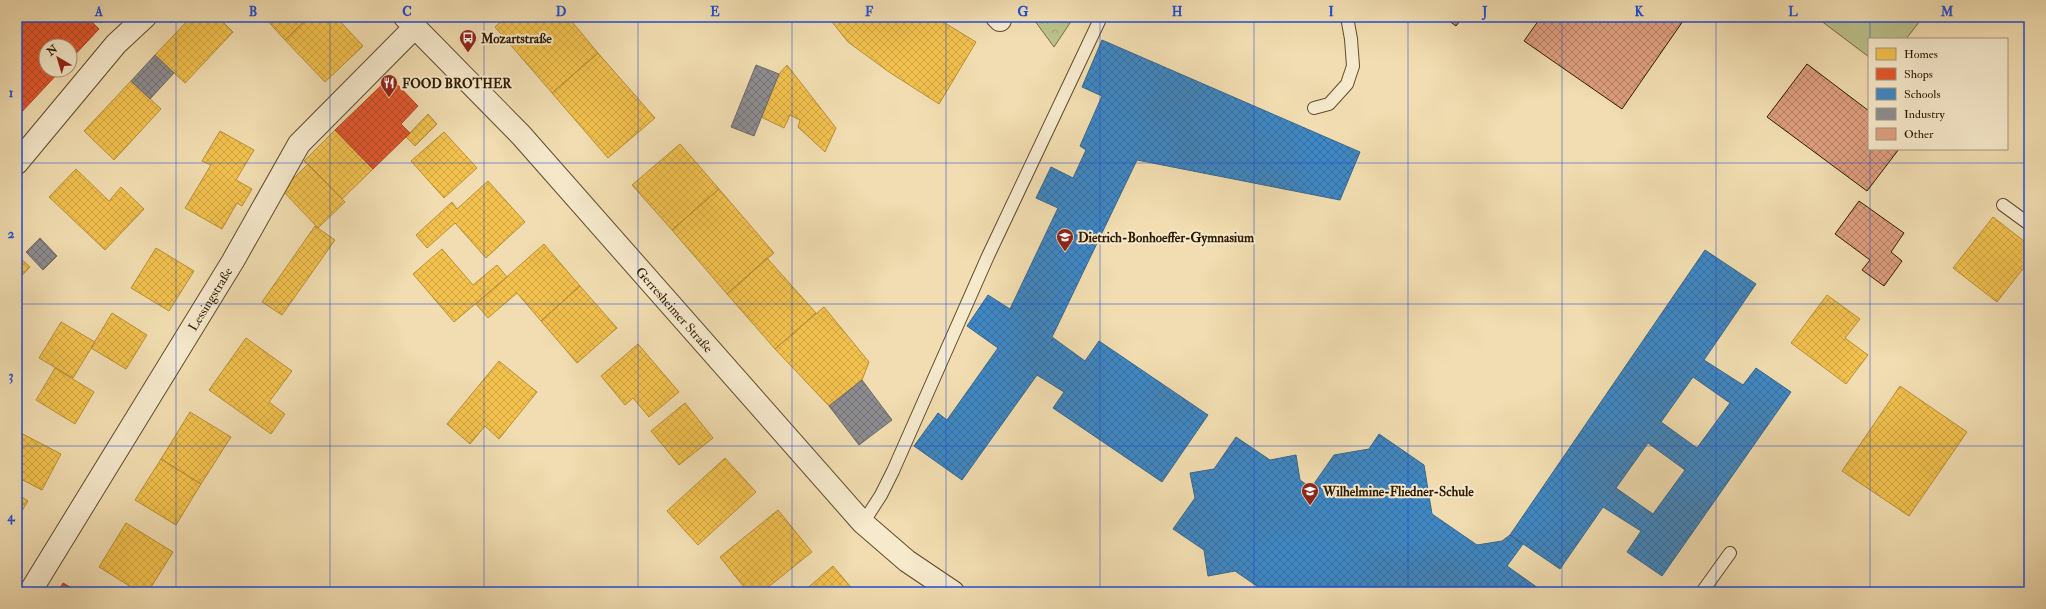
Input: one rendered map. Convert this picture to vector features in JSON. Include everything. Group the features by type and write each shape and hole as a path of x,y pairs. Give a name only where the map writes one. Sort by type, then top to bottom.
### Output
{"street":[{"path":"116,44 130,17"},
{"path":"17,163 116,44 146,17"},
{"name":"Gerresheimer Straße","path":"410,22 522,135 863,523 906,561 953,592"},
{"name":"Lessingstraße","path":"30,592 233,261 299,144 410,22"}],"lane":[{"path":"863,523 881,495 893,471 988,256 1101,17"},
{"path":"1314,108 1329,104 1347,84 1353,66 1351,39 1347,17"},
{"path":"2003,204 2029,224"},
{"path":"1702,592 1730,553"}],"green space":[{"path":"1032,17 1074,17 1054,47"},
{"path":"1816,17 1923,17 1907,38 1868,38 1868,56"}],"building: Homes":[{"path":"191,17 218,17 233,32 185,83 155,55"},
{"path":"264,17 309,17 285,40"},
{"path":"309,17 336,17 363,46 325,82 285,40"},
{"path":"506,17 568,17 598,53 552,93 495,27"},
{"path":"828,17 935,17 976,42 939,104 889,72 848,42"},
{"path":"598,53 655,118 608,158 552,93"},
{"path":"787,65 836,128 825,152 798,127 800,120 790,115 784,128 761,117 779,74"},
{"path":"131,81 161,109 114,160 84,131"},
{"path":"428,114 437,124 415,146 406,137"},
{"path":"335,130 373,169 342,199 304,161"},
{"path":"220,131 254,150 236,180 252,189 242,206 237,203 222,229 185,208 211,165 202,161"},
{"path":"444,132 477,168 444,198 411,161"},
{"path":"680,144 719,189 672,230 632,185"},
{"path":"308,164 345,202 318,228 282,190"},
{"path":"76,169 109,201 121,187 144,209 105,250 49,197"},
{"path":"488,181 525,222 486,258 455,223 427,248 416,235 452,202 457,209"},
{"path":"719,189 774,253 727,294 672,230"},
{"path":"1993,217 2029,245 2029,261 1997,302 1953,268"},
{"path":"315,226 335,240 282,315 262,302"},
{"path":"544,244 580,286 541,321 517,293 488,318 476,304"},
{"path":"156,248 194,271 169,311 131,288"},
{"path":"442,249 473,285 497,265 507,277 454,322 413,274"},
{"path":"17,255 30,267 17,281"},
{"path":"767,258 816,313 775,349 727,294"},
{"path":"580,286 617,328 577,363 541,321"},
{"path":"1827,295 1860,319 1845,338 1868,355 1846,384 1791,343"},
{"path":"824,307 869,362 862,380 829,406 775,349"},
{"path":"112,313 147,335 126,369 91,348"},
{"path":"61,322 95,342 73,378 39,358"},
{"path":"246,338 292,371 269,402 285,414 271,434 209,390"},
{"path":"638,344 679,392 649,417 633,398 625,405 601,376"},
{"path":"499,361 537,392 499,439 485,426 470,444 447,424"},
{"path":"55,368 94,392 75,424 36,400"},
{"path":"1900,386 1967,432 1909,516 1842,471"},
{"path":"685,403 713,438 679,465 651,431"},
{"path":"190,412 231,437 201,484 161,459"},
{"path":"17,431 61,454 42,490 17,477"},
{"path":"725,458 756,492 698,545 667,511"},
{"path":"161,459 201,484 176,525 135,500"},
{"path":"17,494 28,501 17,519"},
{"path":"778,510 812,552 762,592 748,592 720,557"},
{"path":"126,523 173,552 148,592 139,592 99,567"},
{"path":"833,566 855,592 803,592"},
{"path":"794,586 799,592 787,592"}],"building: Shops":[{"path":"17,17 87,17 99,29 78,51 78,38 38,38 38,78 54,78 17,117"},
{"path":"390,77 418,106 401,124 410,133 373,169 335,130"},
{"path":"63,583 79,592 58,592"}],"building: Schools":[{"name":"Dietrich-Bonhoeffer-Gymnasium","path":"1102,40 1360,152 1340,200 1137,160 1052,337 1085,361 1099,341 1208,415 1162,482 1053,408 1064,392 1037,375 962,480 914,446 938,413 947,420 998,348 967,326 988,295 1010,309 1058,208 1036,198 1051,167 1073,178 1086,150 1080,146 1102,96 1082,87"},
{"path":"1705,250 1756,284 1704,360 1743,385 1756,368 1791,392 1662,576 1627,552 1641,531 1603,507 1560,569 1510,535","holes":["1693,377 1730,403 1697,448 1661,422","1648,443 1685,470 1653,514 1616,488"]},
{"name":"Wilhelmine-Fliedner-Schule","path":"1379,434 1424,465 1432,514 1477,545 1502,541 1510,535 1523,544 1507,566 1538,588 1536,592 1263,592 1264,591 1235,571 1208,576 1204,550 1173,529 1195,498 1190,473 1214,469 1236,437 1270,460 1296,455 1300,480 1311,488 1334,455 1369,449"}],"building: Industry":[{"path":"155,55 174,73 150,99 131,81"},
{"path":"756,65 779,74 754,136 731,127"},
{"path":"40,238 57,256 43,270 26,252"},
{"path":"862,380 892,420 859,445 829,406"}],"building: Other":[{"path":"1444,17 1463,17 1456,26"},
{"path":"1541,17 1677,17 1683,21 1622,109 1524,41"},
{"path":"1807,64 1868,110 1868,150 1898,150 1867,191 1767,117"},
{"path":"1859,201 1904,233 1891,252 1902,261 1884,286 1862,270 1870,260 1835,234"}],"place":[{"name":"Mozartstraße","path":"468,53"},
{"name":"FOOD BROTHER","path":"389,98"},
{"name":"Dietrich-Bonhoeffer-Gymnasium","path":"1065,252"},
{"name":"Wilhelmine-Fliedner-Schule","path":"1310,506"}]}
